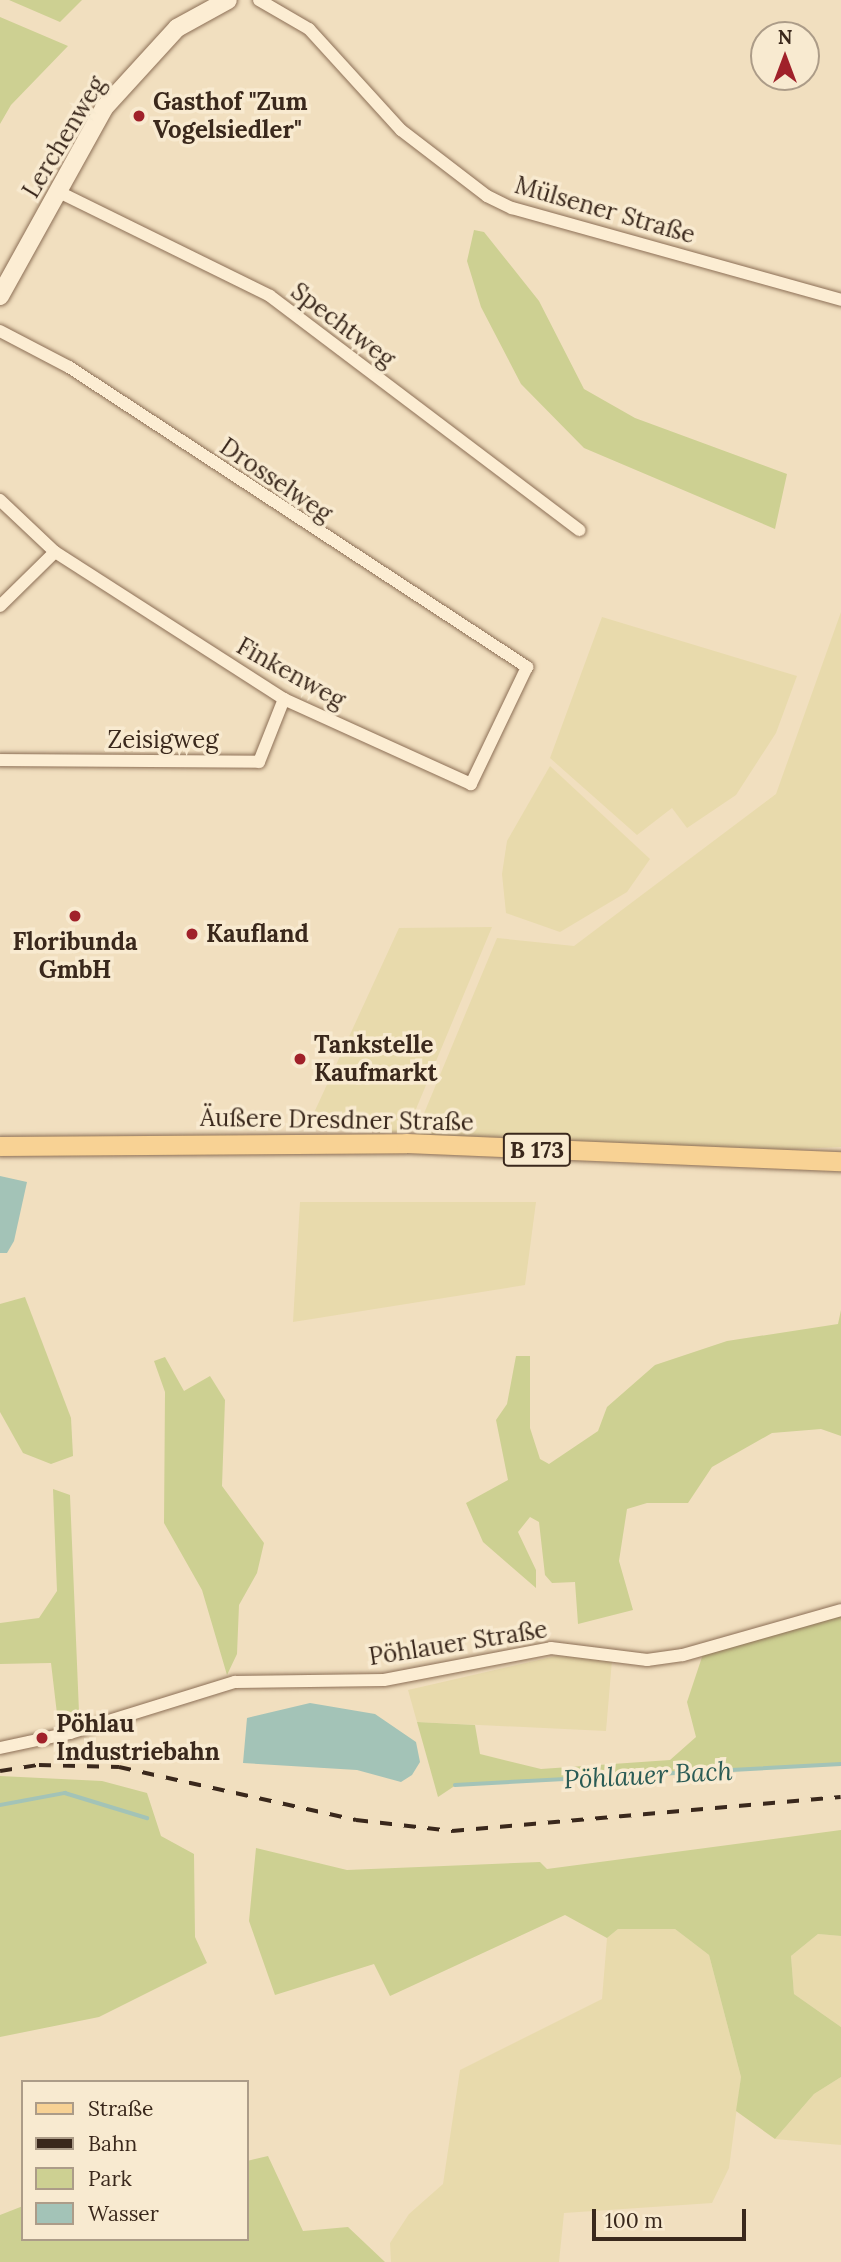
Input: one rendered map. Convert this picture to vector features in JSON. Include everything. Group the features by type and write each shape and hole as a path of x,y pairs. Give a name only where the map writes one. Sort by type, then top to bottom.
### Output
{"main road":[{"name":"Äußere Dresdner Straße","path":"0,1146 392,1143 841,1161"}],"street":[{"name":"Lerchenweg","path":"0,296 104,108 132,72 177,28 228,0"},
{"name":"Mülsener Straße","path":"259,0 309,29 401,130 487,195 512,208 841,300"},
{"name":"Spechtweg","path":"59,192 270,296 579,530"},
{"name":"Drosselweg","path":"0,331 69,368 527,667"},
{"name":"Finkenweg","path":"0,500 55,552 284,699 471,784 527,667"},
{"path":"0,606 55,552"},
{"name":"Zeisigweg","path":"0,760 260,762 284,699"},
{"name":"Pöhlauer Straße","path":"0,1748 70,1733 235,1682 384,1680 551,1648 659,1658 841,1610"}],"shaded area":[{"path":"841,612 841,1147 777,1150 415,1135 497,938 574,946 776,794"},
{"path":"602,617 797,676 776,733 736,795 687,828 672,808 637,835 550,758"},
{"path":"550,766 650,859 627,892 560,932 506,913 502,874 507,841"},
{"path":"492,927 406,1133 307,1128 399,928"},
{"path":"300,1202 536,1202 525,1285 293,1322"},
{"path":"556,1656 612,1660 606,1731 417,1722 408,1690"},
{"path":"618,1929 675,1929 709,1955 741,2077 729,2168 712,2203 564,2213 559,2262 391,2262 390,2243 409,2214 443,2184 460,2070 602,1999 607,1938"},
{"path":"818,1934 841,1936 841,2027 794,1994 791,1956"},
{"path":"841,2077 841,2145 775,2139 814,2094"}],"green space":[{"path":"9,0 82,0 60,22"},
{"path":"0,17 68,46 11,105 0,124"},
{"path":"474,230 484,232 539,301 584,389 635,418 787,474 775,529 584,448 521,384 481,307 467,261"},
{"path":"25,1297 71,1418 73,1456 51,1464 23,1453 0,1412 0,1304"},
{"path":"841,1310 841,1436 821,1429 772,1433 712,1467 688,1503 647,1503 627,1509 619,1561 633,1610 578,1624 575,1582 552,1583 545,1575 539,1522 530,1517 518,1532 536,1570 536,1588 483,1542 466,1503 508,1480 496,1420 507,1404 516,1356 530,1356 530,1428 540,1459 549,1464 598,1431 607,1407 655,1365 727,1341 838,1324"},
{"path":"165,1357 184,1391 210,1376 225,1400 222,1486 264,1543 257,1573 239,1605 237,1654 227,1675 202,1590 164,1523 165,1392 154,1361"},
{"path":"53,1489 70,1495 79,1712 57,1714 51,1663 0,1664 0,1623 39,1618 57,1591"},
{"path":"841,1615 841,1764 456,1785 438,1797 417,1722 475,1725 480,1754 541,1769 670,1760 696,1737 687,1702 703,1654"},
{"path":"0,1776 102,1781 147,1793 161,1836 194,1854 195,1937 207,1963 99,2017 0,2037"},
{"path":"841,1830 841,1936 818,1934 791,1956 794,1994 841,2027 841,2077 814,2094 775,2139 736,2111 741,2077 709,1955 675,1929 618,1929 607,1938 565,1915 390,1996 374,1964 275,1995 249,1921 256,1848 347,1870 540,1862 547,1869"},
{"path":"268,2156 303,2231 348,2227 385,2262 0,2262 0,2215 21,2207 21,2241 248,2241 248,2161"}],"water":[{"path":"0,1176 27,1182 14,1241 7,1253 0,1253"},
{"path":"310,1703 375,1714 416,1742 420,1762 412,1775 401,1782 357,1770 243,1763 247,1718"}],"waterway":[{"name":"Pöhlauer Bach","path":"455,1785 841,1764"},
{"name":"Pöhlauer Bach","path":"0,1805 65,1793 147,1818"}],"railway":[{"path":"0,1771 39,1765 119,1767 356,1820 452,1831 841,1797"}],"place":[{"name":"Gasthof \"Zum Vogelsiedler\"","path":"139,116"},
{"name":"Floribunda GmbH","path":"75,916"},
{"name":"Kaufland","path":"192,934"},
{"name":"Tankstelle Kaufmarkt","path":"300,1059"},
{"name":"Pöhlau Industriebahn","path":"42,1738"}]}
